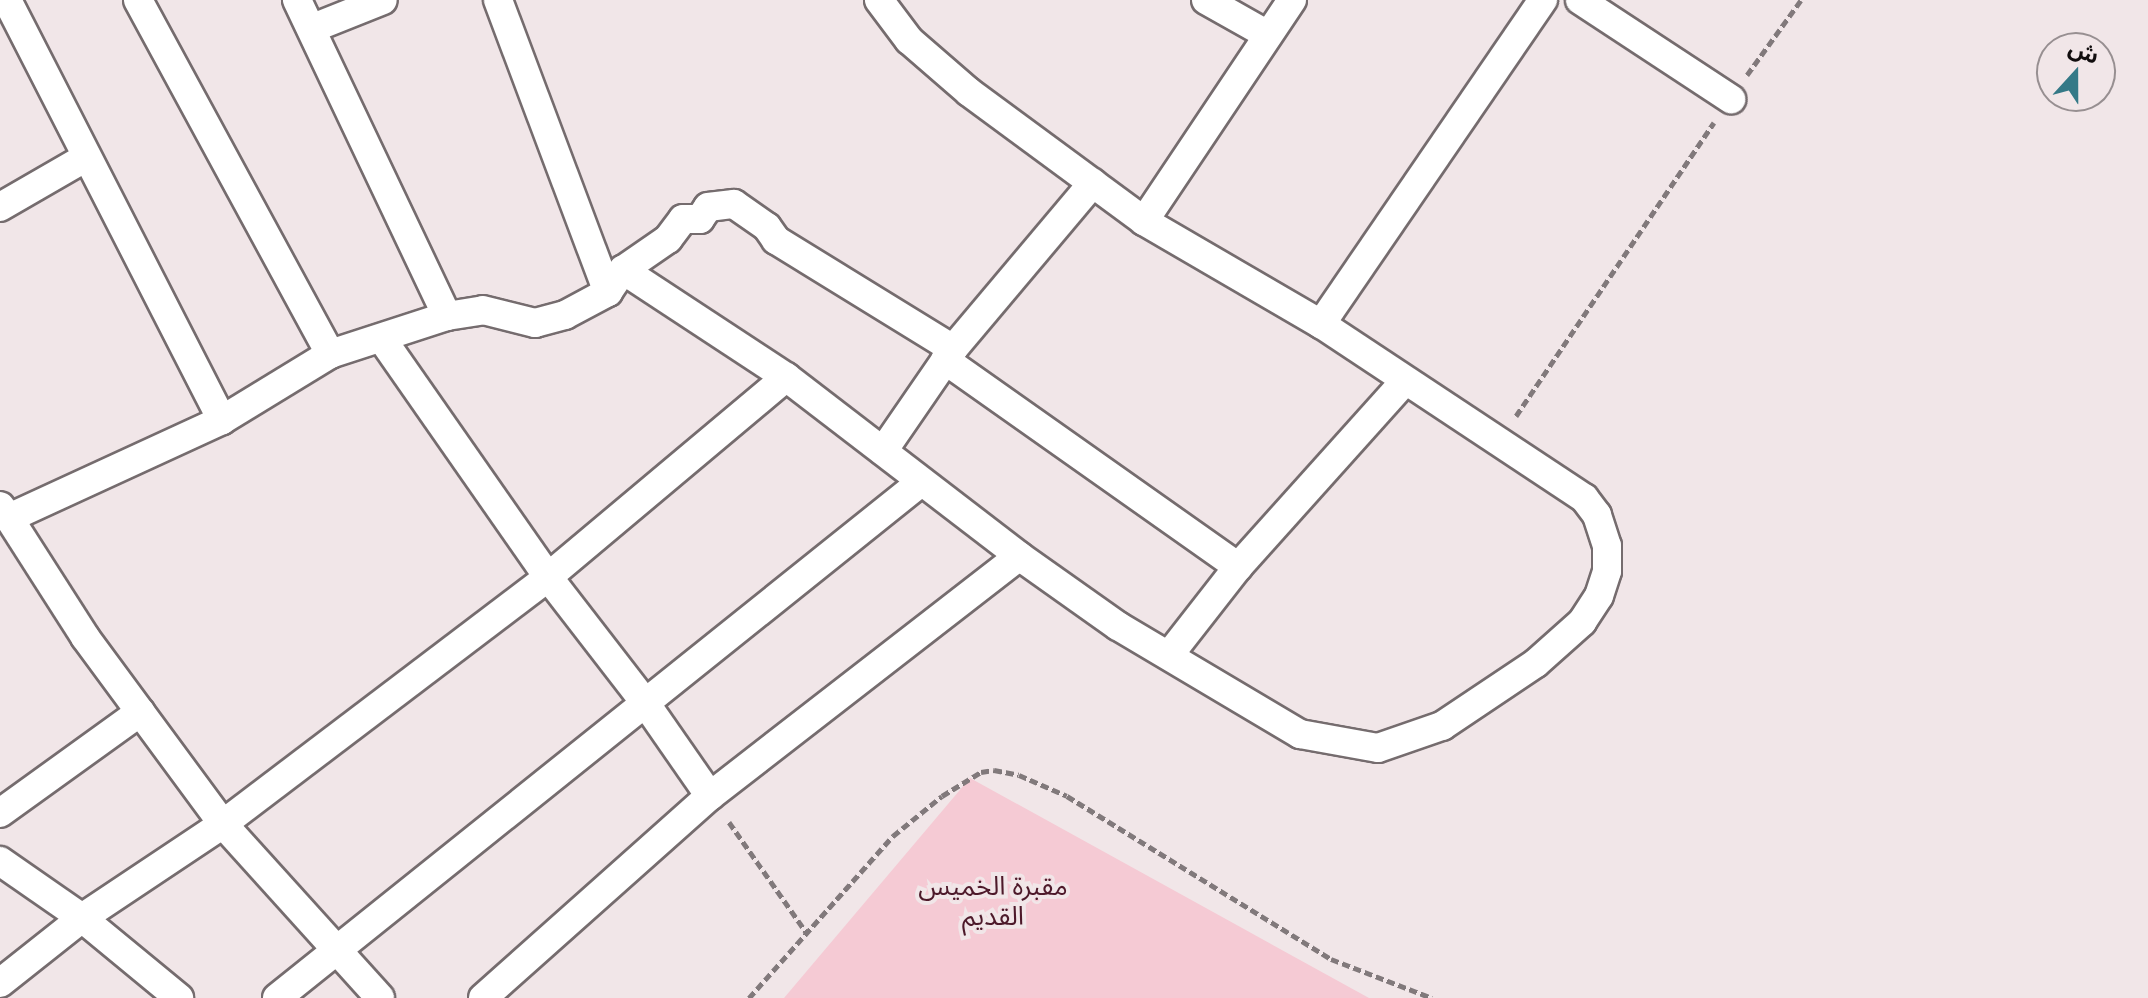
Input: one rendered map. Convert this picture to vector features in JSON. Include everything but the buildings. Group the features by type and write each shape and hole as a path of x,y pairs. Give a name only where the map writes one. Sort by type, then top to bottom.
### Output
{"street":[{"path":"7,0 85,158 222,420"},
{"path":"138,0 330,354"},
{"path":"297,0 313,28 447,316"},
{"path":"313,28 383,0"},
{"path":"498,0 615,281 786,377 1019,556 1118,626 1170,654 1300,734 1378,748 1442,726 1536,663 1582,622 1599,596 1607,571 1607,546 1597,515 1584,498 1321,324 1144,221 969,92 909,40 879,0"},
{"path":"1206,0 1268,35"},
{"path":"1144,221 1292,0"},
{"path":"1321,324 1543,0"},
{"path":"1580,0 1731,99"},
{"path":"0,207 85,158"},
{"path":"883,451 949,355 1093,183"},
{"path":"380,998 223,824 85,637 4,512 222,420 330,354 447,316 483,310 535,323 565,315 668,239 683,219 700,219 708,207 734,204 767,227 776,240 949,355 1238,567"},
{"path":"382,339 548,577 646,704 710,796"},
{"path":"0,983 82,918 223,824 548,577 786,377"},
{"path":"1170,654 1238,567 1405,381"},
{"path":"277,998 921,482"},
{"path":"483,998 710,796 1019,556"},
{"path":"0,813 140,712"},
{"path":"0,861 82,918 179,998"}],"path":[{"path":"1500,440 1801,0"},
{"path":"749,998 893,836 922,811 981,772 1005,771 1043,784 1086,807 1331,959 1432,998"},
{"path":"710,796 806,932"}],"green space":[{"name":"مقبرة الخميس القديم","path":"970,778 1369,998 784,998"}]}
